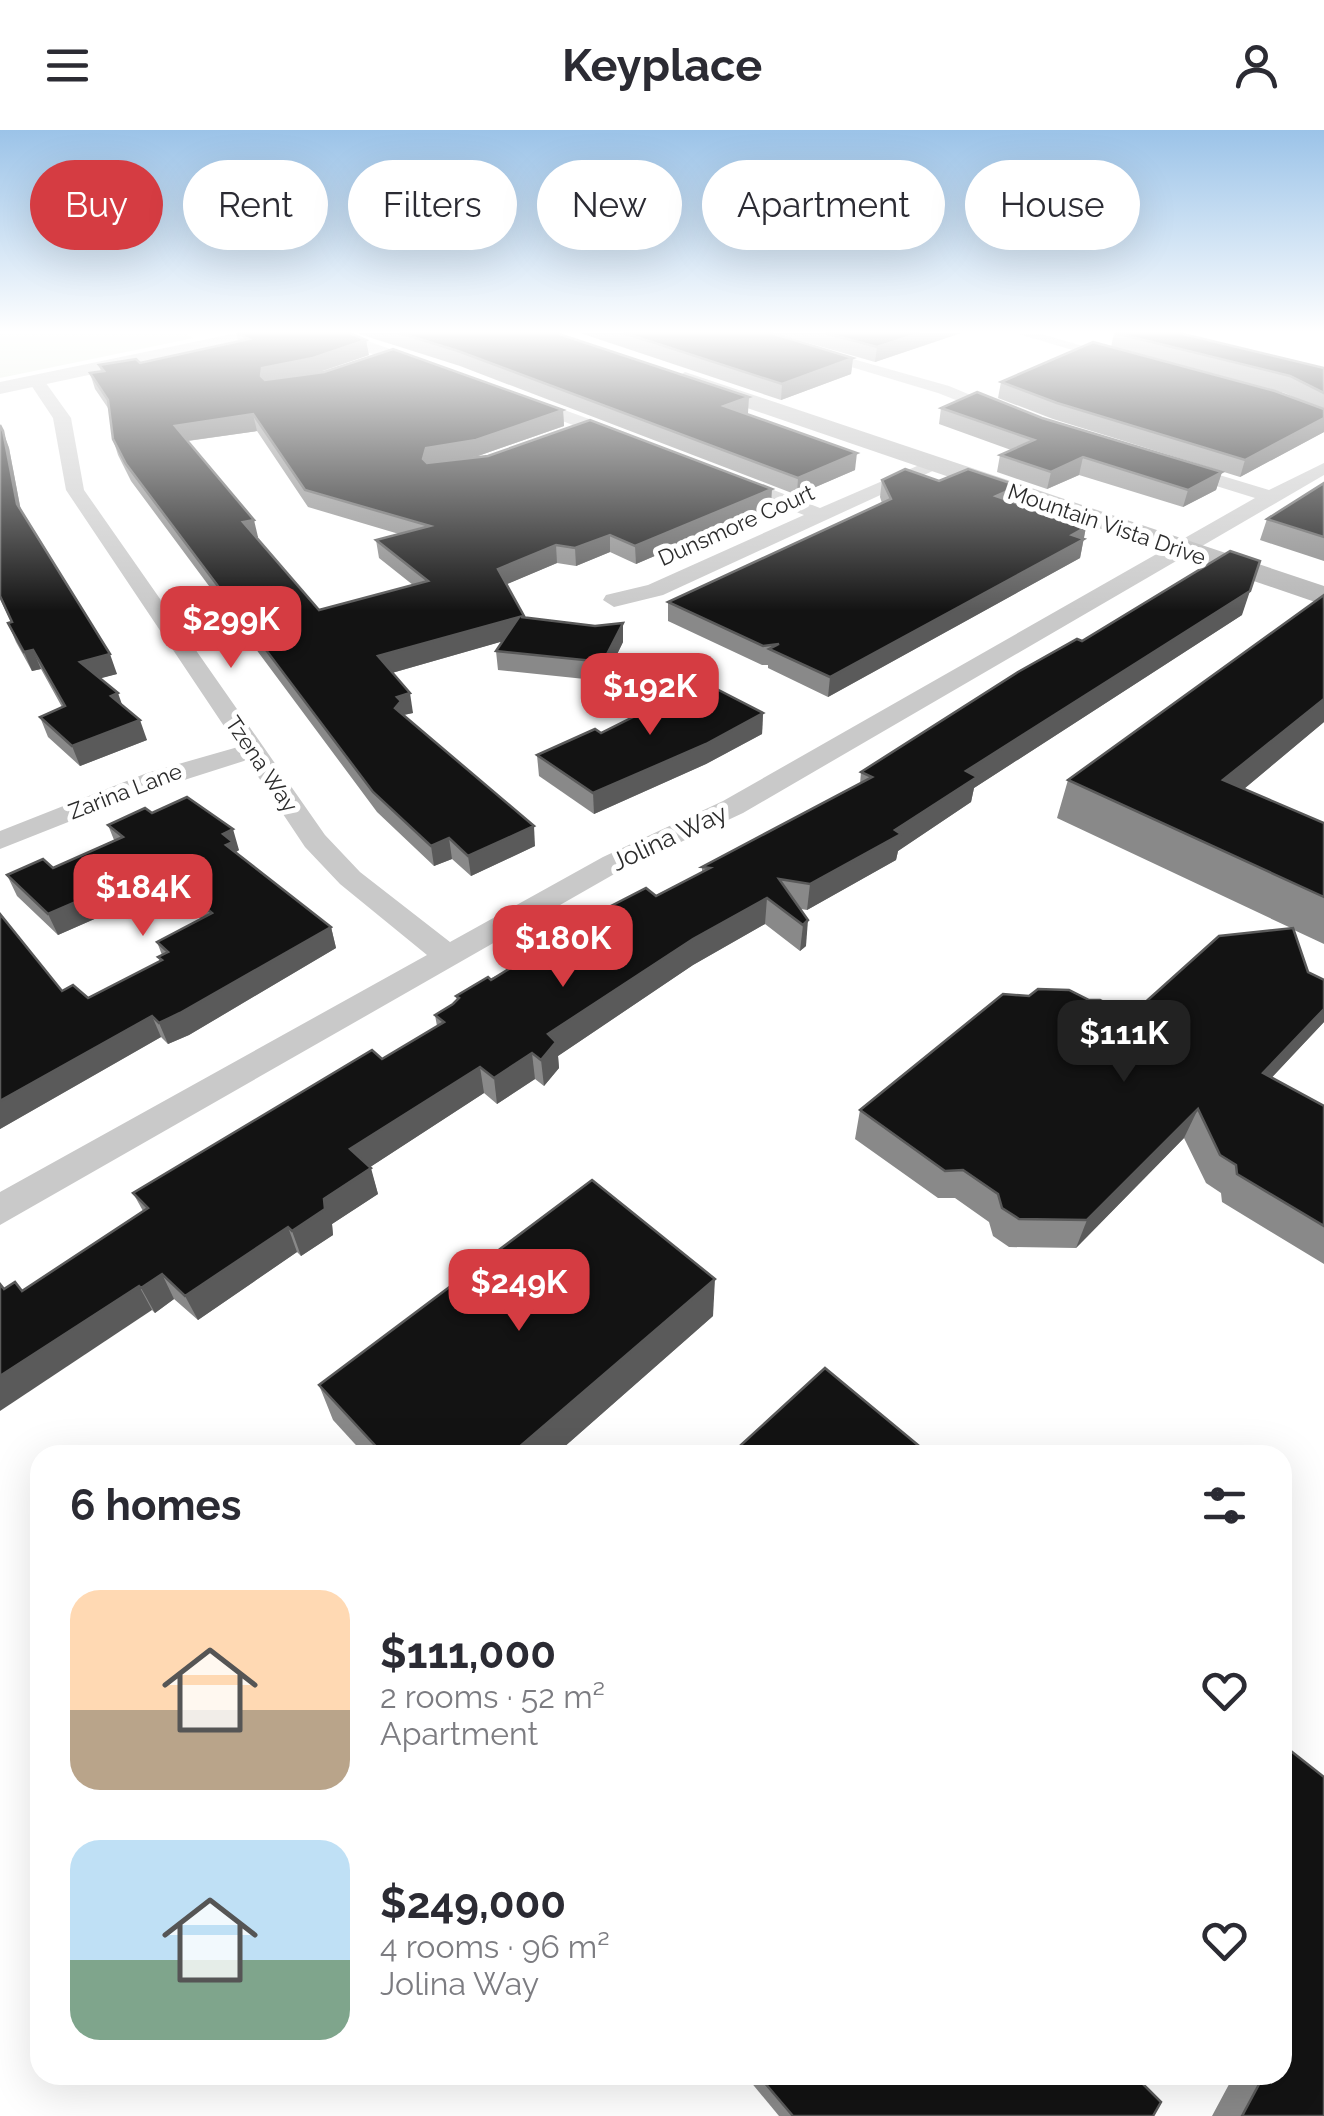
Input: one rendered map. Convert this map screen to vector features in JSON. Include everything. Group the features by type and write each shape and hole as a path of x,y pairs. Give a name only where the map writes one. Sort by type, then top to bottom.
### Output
{"main road":[{"name":"Mountain Vista Drive","path":"819,426 1324,596"}],"street":[{"name":"Tzena Way","path":"63,426 74,490 314,841 350,878 446,955"},
{"path":"556,439 592,426 644,446"},
{"path":"1154,461 1271,497"},
{"name":"Dunsmore Court","path":"614,600 655,590 932,465"},
{"name":"Jolina Way","path":"0,1210 614,862 733,807 1178,548 1324,468"},
{"path":"715,474 820,515"},
{"name":"Zarina Lane","path":"0,841 104,796 198,764 253,752"}],"building":[{"path":"0,426 17,504 110,654 80,662 118,693 111,696 140,720 72,746 40,717 65,706 33,650 24,652 8,623 12,622 0,596"},
{"path":"111,426 177,426 254,520 243,522 319,610 428,581 376,540 430,526 305,490 261,426 518,426 476,440 426,448 423,459 427,463 488,456 574,426 605,426 772,489 635,546 610,535 575,548 556,545 498,569 524,616 521,617 595,626 623,623 603,662 496,651 519,617 378,656 410,693 397,697 401,701 395,708 534,826 468,856 449,838 431,846 373,792 126,464 113,439"},
{"path":"658,426 780,426 857,453 798,478"},
{"path":"992,426 1068,426 1222,472 1188,490 1083,457 1051,472 1000,455 1034,440"},
{"path":"1132,426 1310,426 1245,460"},
{"path":"905,469 939,481 968,469 1019,486 996,496 1086,527 1072,535 1084,539 830,677 769,649 779,644 763,646 668,602 891,499 882,480"},
{"path":"1324,483 1324,537 1267,519"},
{"path":"1230,551 1260,561 1250,591 966,771 977,777 895,830 901,834 810,884 779,879 808,920 803,925 767,898 693,939 548,1034 556,1042 541,1060 532,1053 494,1078 480,1067 350,1149 371,1168 324,1199 325,1209 292,1231 288,1227 185,1296 162,1274 0,1376 0,1284 4,1289 15,1282 22,1291 148,1208 133,1193 372,1050 382,1059 444,1022 435,1015 453,1004 459,998 456,996 488,977 491,980 607,908 646,888 656,896 710,868 702,867 872,777 861,772 1018,672 1077,639 1082,641"},
{"path":"1324,595 1324,699 1223,780 1324,823 1324,897 1068,780"},
{"path":"703,682 763,713 706,744 593,793 537,755 595,729 601,733"},
{"path":"187,797 233,829 223,834 233,842 226,845 331,927 180,1013 159,1023 152,1016 0,1101 0,914 62,991 73,985 88,998 162,960 158,957 168,952 157,942 212,913 157,867 48,914 7,875 43,859 53,868 123,837 108,825 145,808 152,813"},
{"path":"1293,928 1308,972 1324,980 1324,1009 1263,1073 1324,1106 1324,1226 1237,1174 1236,1165 1220,1155 1198,1109 1087,1220 1019,1219 1002,1208 998,1194 963,1170 945,1171 860,1110 1003,994 1029,996 1038,989 1069,990 1130,1016 1219,936"},
{"path":"592,1180 715,1279 522,1445 375,1445 319,1385"},
{"path":"825,1368 918,1445 741,1445"},
{"path":"1292,1752 1324,1777 1324,2116 1242,2116 1259,2085 1292,2085"},
{"path":"767,2085 1144,2085 1161,2102 1153,2116 793,2116"}]}
